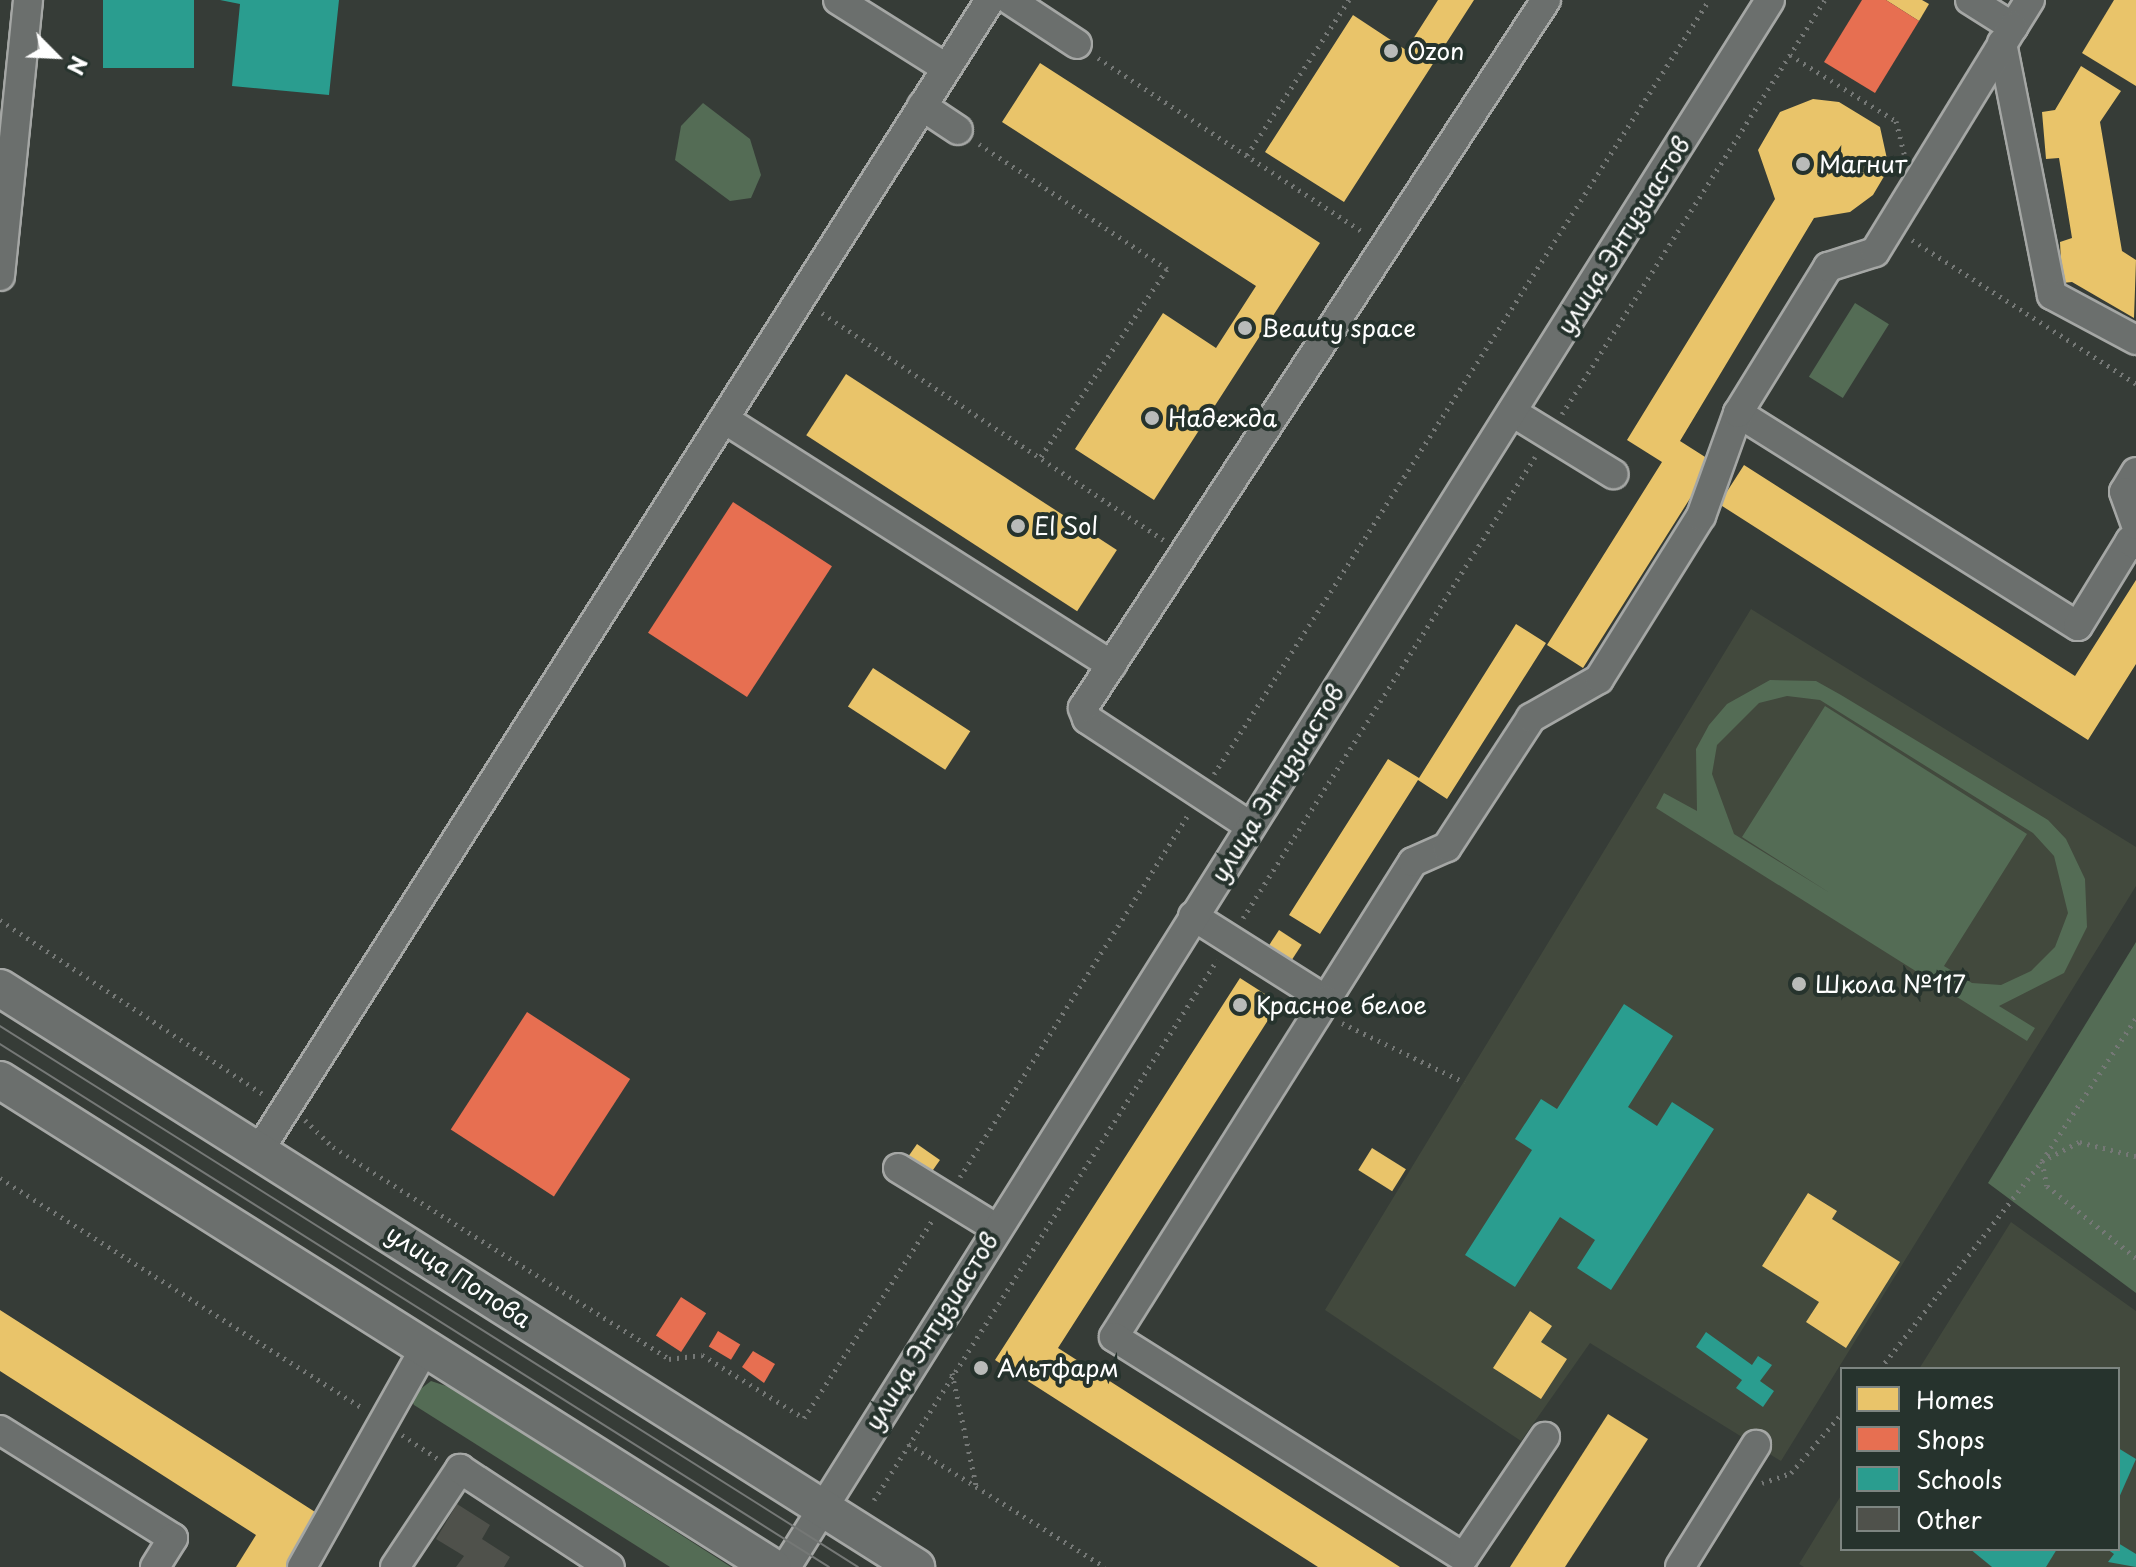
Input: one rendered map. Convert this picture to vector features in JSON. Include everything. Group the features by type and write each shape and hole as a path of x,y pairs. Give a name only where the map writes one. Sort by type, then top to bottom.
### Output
{"main road":[{"name":"улица Попова","path":"0,988 260,1149 916,1567"},
{"path":"0,1080 772,1567"}],"street":[{"path":"0,273 28,0"},
{"path":"838,0 946,68"},
{"path":"260,1149 990,0"},
{"path":"1010,0 1077,44"},
{"path":"1250,826 1087,719 1083,708 1546,0"},
{"name":"улица Энтузиастов","path":"786,1567 996,1228 1770,0"},
{"path":"1970,0 2007,35 2052,295 2136,340"},
{"path":"1545,1437 1464,1557 1114,1337 1413,862 1447,847 1531,718 1599,679 1701,516 1738,413 1828,267 1875,252 2030,0"},
{"path":"922,106 958,130"},
{"path":"1512,412 1613,474"},
{"path":"1738,413 2078,626 2134,536 2124,492 2136,472"},
{"path":"724,419 1112,665"},
{"path":"1193,916 1323,1006"},
{"path":"898,1168 996,1228"},
{"path":"302,1567 425,1348"},
{"path":"0,1430 173,1538 155,1567"},
{"path":"1680,1567 1756,1445"},
{"path":"395,1567 458,1472 610,1567"}],"path":[{"path":"1247,155 1349,0"},
{"path":"0,920 286,1108 333,1147 669,1359 702,1355 804,1418 1709,0"},
{"path":"874,1500 952,1372 1825,0"},
{"path":"1077,44 1385,247"},
{"path":"1790,55 1896,121 1912,190"},
{"path":"958,130 1167,269 1040,458"},
{"path":"1891,226 2136,384"},
{"path":"800,299 1184,553"},
{"path":"1323,1006 1464,1082"},
{"path":"1882,1367 2042,1161 2136,1018"},
{"path":"2042,1161 2079,1142 2136,1156"},
{"path":"2042,1161 2047,1186 2136,1258"},
{"path":"0,1178 458,1472"},
{"path":"952,1372 976,1485"},
{"path":"1724,1498 1791,1473 1840,1415"},
{"path":"908,1444 1105,1567"}],"shaded area":[{"name":"Школа №117","path":"1751,609 2136,847 2136,886 1781,1461 1590,1343 1521,1441 1325,1310"},
{"path":"2011,1222 2136,1311 2136,1567 1804,1567 1799,1564 1840,1497 1840,1551 2120,1551 2120,1367 1920,1367"}],"green space":[{"path":"703,103 750,139 761,175 751,198 730,201 675,160 681,126"},
{"path":"1855,303 1889,324 1843,398 1809,377"},
{"path":"1770,680 1816,681 2048,820 2066,839 2085,879 2087,927 2064,973 1999,1006 2035,1028 2027,1041 1656,808 1664,793 1697,811 1696,749 1709,725 1727,704","holes":["1787,696 1820,700 2033,833 2054,856 2068,913 2055,947 2031,971 2001,985 1972,983 1944,966 2027,834 1825,706 1742,837 1830,893 1734,834 1712,774 1717,745 1759,703"]},
{"path":"2136,942 2136,1293 1988,1183"},
{"path":"431,1381 452,1388 731,1567 670,1567 414,1405 410,1397"}],"building: Homes":[{"path":"1438,0 1474,0 1344,202 1265,152 1353,15 1406,50"},
{"path":"1886,0 1922,0 1929,4 1919,21"},
{"path":"2114,0 2136,0 2136,86 2082,53"},
{"path":"1040,63 1320,243 1154,500 1075,449 1163,313 1216,348 1256,286 1002,122"},
{"path":"2081,66 2121,91 2100,122 2122,251 2136,260 2134,318 2072,282 2062,283 2060,242 2072,238 2059,158 2046,159 2042,112 2055,110"},
{"path":"1813,99 1839,102 1880,127 1889,168 1873,195 1850,212 1814,218 1680,441 1713,462 1583,668 1547,645 1662,462 1627,440 1775,199 1758,150 1780,112"},
{"path":"846,374 1117,550 1077,611 806,435"},
{"path":"1744,465 2075,676 2136,580 2136,664 2088,740 1719,504"},
{"path":"1516,624 1546,643 1447,799 1418,780 1320,934 1289,915 1388,759 1419,778"},
{"path":"873,668 970,731 945,770 848,707"},
{"path":"1279,930 1302,945 1291,961 1269,946"},
{"path":"1240,978 1279,1003 1058,1348 1400,1567 1318,1567 995,1360"},
{"path":"917,1144 940,1160 930,1174 907,1158"},
{"path":"1372,1148 1406,1169 1392,1191 1358,1170"},
{"path":"1808,1193 1837,1211 1832,1219 1900,1262 1846,1348 1806,1322 1819,1302 1762,1266"},
{"path":"0,1310 326,1519 296,1567 236,1567 256,1535 0,1371"},
{"path":"1530,1311 1552,1326 1541,1342 1567,1359 1541,1399 1493,1368"},
{"path":"1608,1414 1648,1439 1565,1567 1510,1567"}],"building: Shops":[{"path":"1862,0 1886,0 1919,21 1875,93 1824,62"},
{"path":"733,502 832,566 747,697 648,633"},
{"path":"527,1012 630,1079 554,1196 451,1129"},
{"path":"681,1297 706,1313 681,1352 656,1336"},
{"path":"718,1331 740,1344 731,1360 709,1346"},
{"path":"753,1351 775,1364 764,1383 742,1367"}],"building: Schools":[{"path":"103,0 194,0 194,68 103,68"},
{"path":"220,0 339,0 329,95 232,86 240,4"},
{"path":"1624,1004 1673,1036 1628,1107 1657,1126 1672,1102 1714,1129 1611,1290 1577,1268 1595,1240 1560,1217 1515,1287 1465,1255 1532,1150 1515,1139 1541,1099 1557,1109"},
{"path":"1706,1332 1752,1365 1758,1356 1772,1365 1760,1381 1774,1391 1763,1407 1736,1388 1742,1380 1696,1347"},
{"path":"2120,1449 2136,1459 2120,1495"},
{"path":"2120,1544 2136,1554 2136,1567 2108,1562 2114,1554 2110,1551 2120,1551"},
{"path":"1972,1551 2056,1551 2046,1567 1992,1567"}],"building: Other":[{"path":"457,1504 490,1525 482,1539 510,1557 504,1567 456,1567 464,1556 436,1539"}],"tram line":[{"path":"0,1026 858,1567"},
{"path":"0,1044 829,1567"}],"place":[{"name":"Ozon","path":"1391,51"},
{"name":"Магнит","path":"1803,164"},
{"name":"Beauty space","path":"1245,328"},
{"name":"Надежда","path":"1152,418"},
{"name":"El Sol","path":"1018,526"},
{"name":"Школа №117","path":"1799,984"},
{"name":"Красное белое","path":"1240,1005"},
{"name":"Альтфарм","path":"981,1368"}]}
